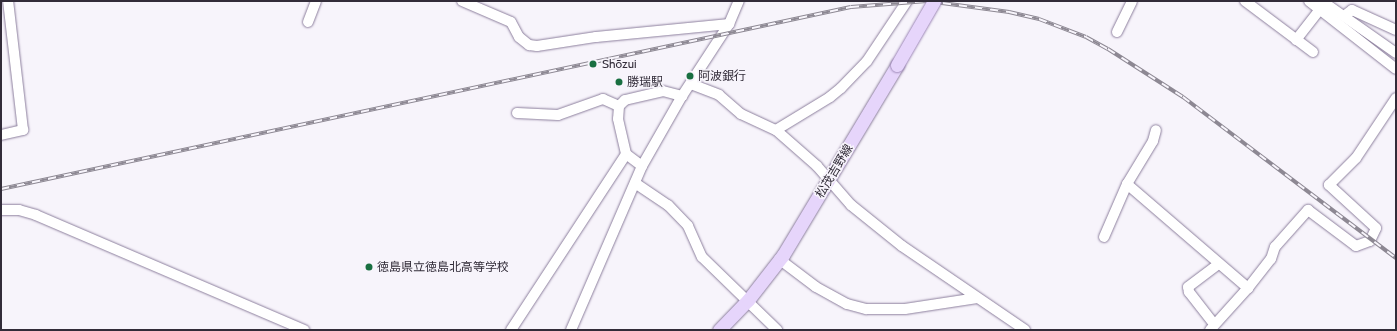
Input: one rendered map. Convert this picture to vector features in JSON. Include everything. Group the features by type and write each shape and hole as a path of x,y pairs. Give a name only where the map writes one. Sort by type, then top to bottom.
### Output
{"main road":[{"name":"松茂吉野線","path":"719,330 748,300 779,260 934,1"}],"street":[{"path":"1,135 22,130 8,1"},
{"path":"308,22 316,1"},
{"path":"462,1 511,22 519,37 529,45 537,46 596,37 729,24"},
{"path":"571,330 642,166 682,96 729,24 739,1"},
{"path":"776,130 830,97 841,88 867,61 907,1"},
{"path":"1117,32 1132,1"},
{"path":"1245,1 1313,52"},
{"path":"1309,1 1344,16 1396,53"},
{"path":"1296,40 1321,5"},
{"path":"1321,5 1396,69"},
{"path":"1344,16 1352,10 1396,30"},
{"path":"691,84 719,96 741,114 776,130 829,178 851,205 902,246 1025,330"},
{"path":"642,166 626,154 618,119 619,106 625,100 663,91 682,96"},
{"path":"1218,264 1188,287 1189,292 1212,327 1248,288 1271,259 1275,247 1308,210 1356,246 1370,241 1376,228 1329,186 1356,158 1396,98"},
{"path":"517,113 558,115 603,99 619,106"},
{"path":"1104,237 1127,184 1153,141 1156,130"},
{"path":"511,330 626,154"},
{"path":"635,183 668,205 683,220 688,226 702,257 748,300 777,330"},
{"path":"1127,184 1218,264 1248,288"},
{"path":"1,210 19,210 36,214 304,330"},
{"path":"779,260 822,290 847,304 866,309 904,309 977,298"}],"railway":[{"path":"1,189 851,7 927,1 1009,12 1039,19 1086,37 1108,49 1183,97 1396,258"}],"place":[{"name":"Shōzui","path":"593,64"},
{"name":"阿波銀行","path":"690,76"},
{"name":"勝瑞駅","path":"619,82"},
{"name":"徳島県立徳島北高等学校","path":"369,267"}]}
